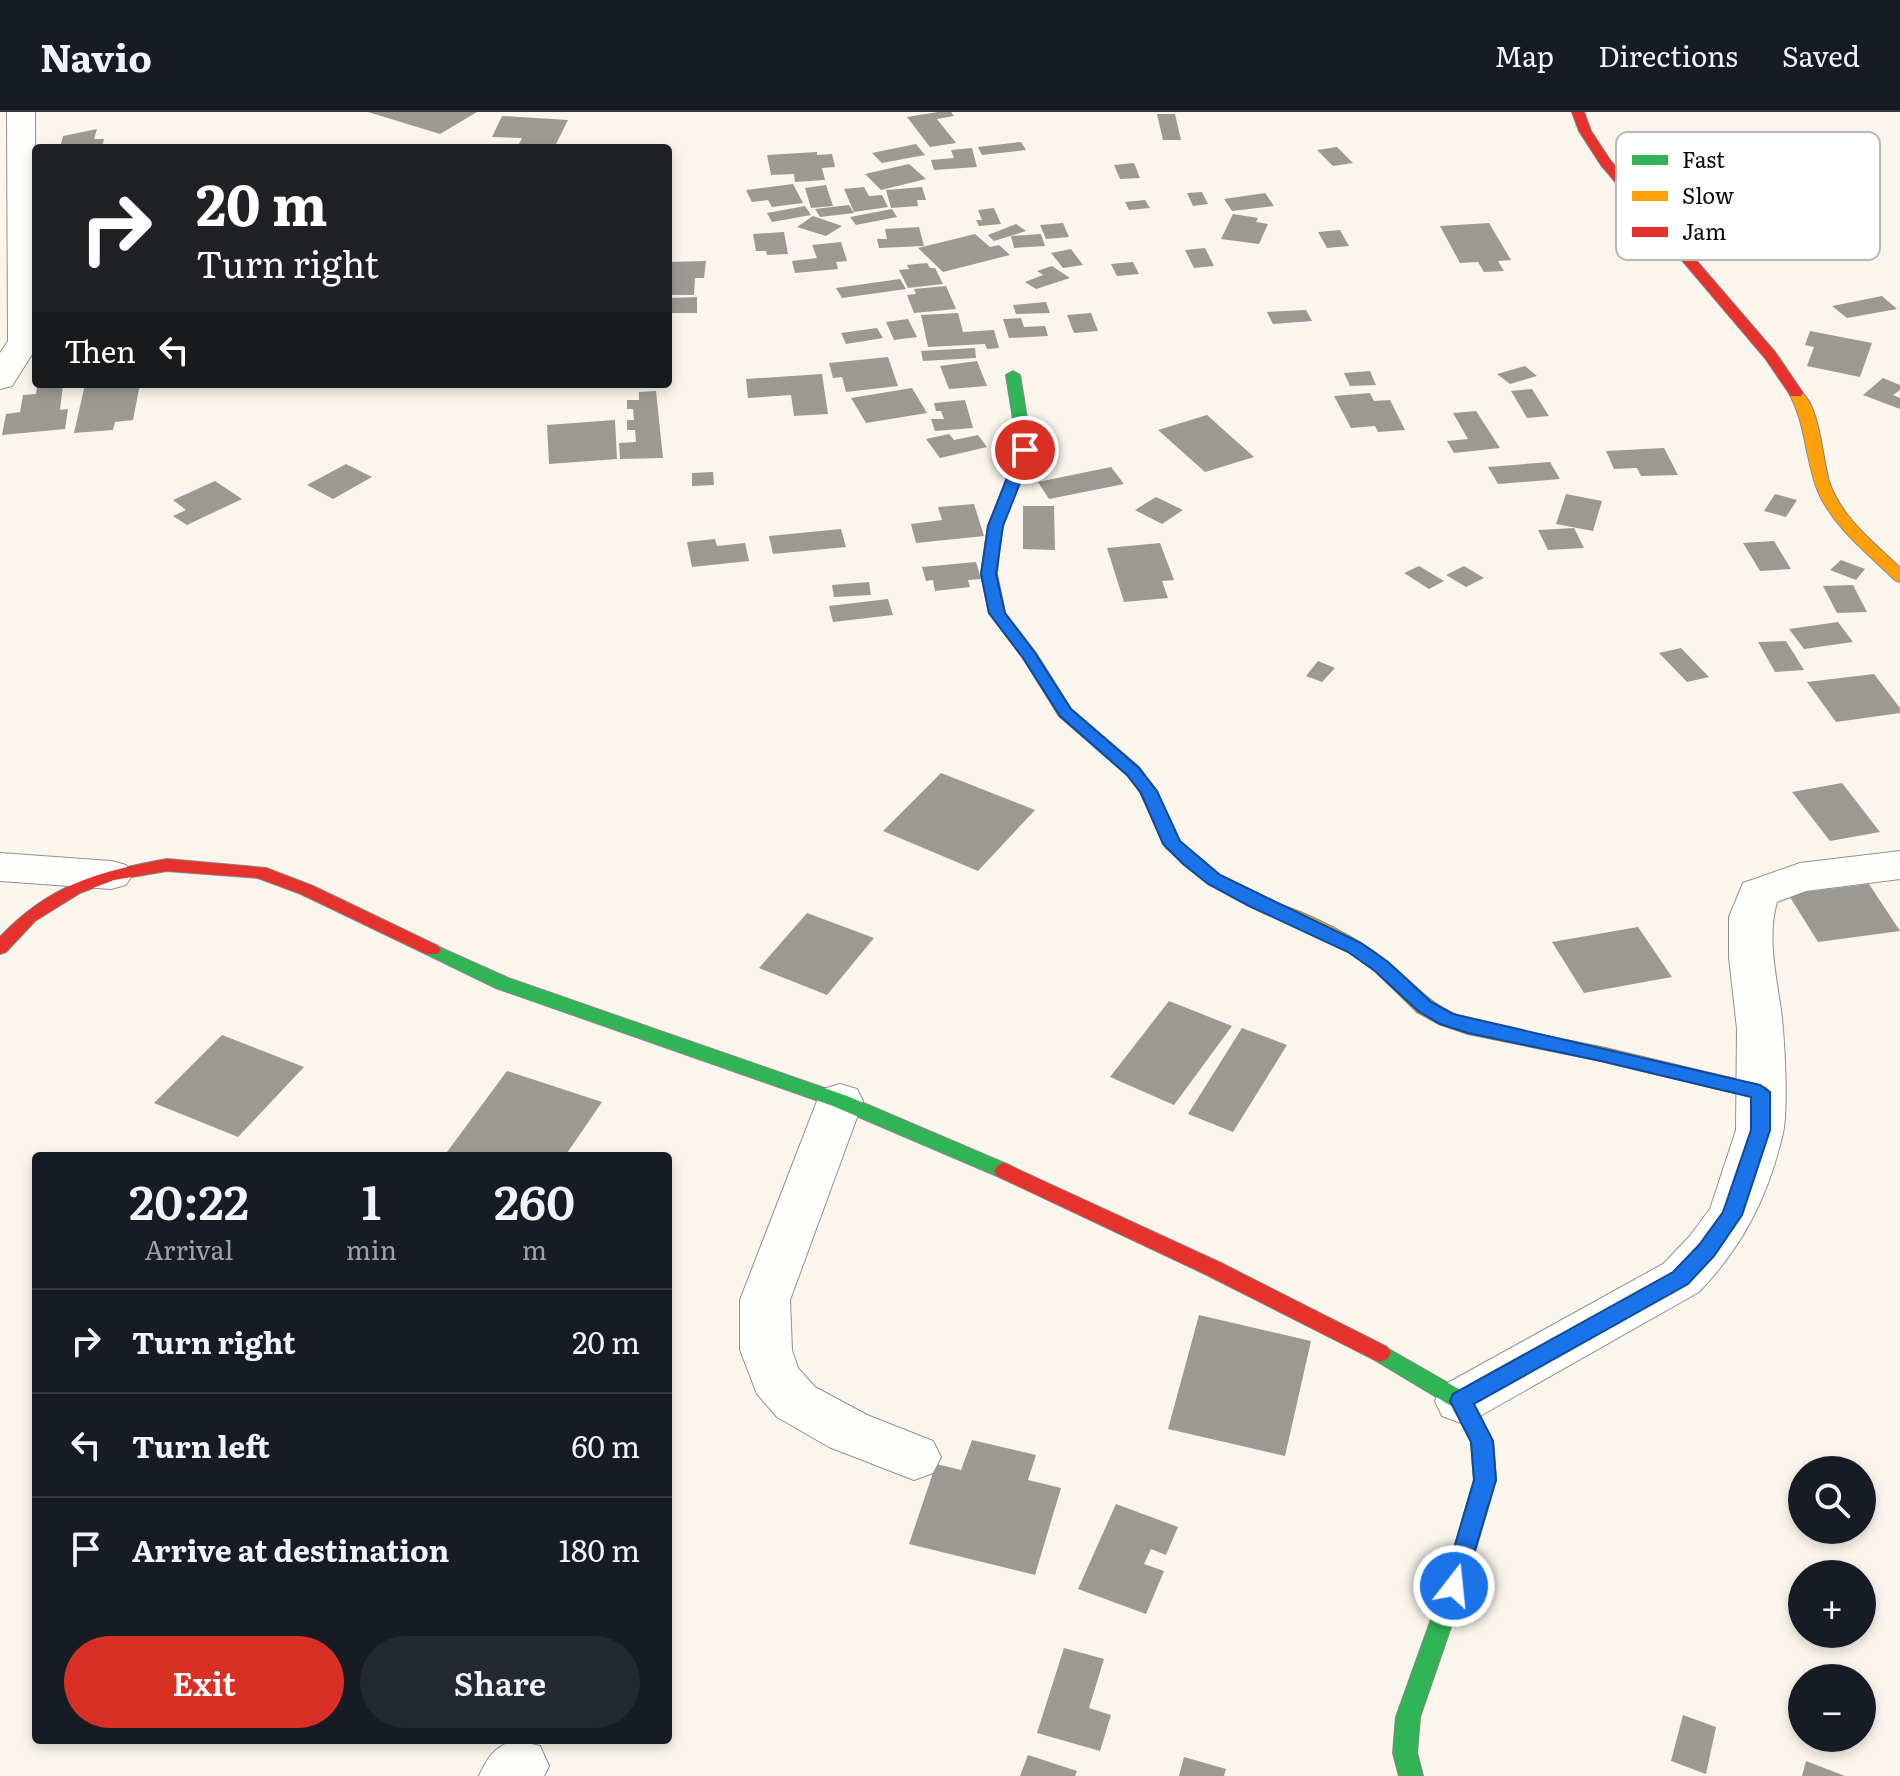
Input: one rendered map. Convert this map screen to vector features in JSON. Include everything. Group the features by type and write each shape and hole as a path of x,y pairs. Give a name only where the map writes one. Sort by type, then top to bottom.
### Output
{"street":[{"path":"0,379 24,341 21,112"},
{"path":"1578,112 1585,131 1616,175"},
{"path":"1689,260 1770,355 1799,398 1814,431 1817,463 1827,495 1852,528 1900,577"},
{"path":"1013,375 1025,450 995,526 989,574 997,613 1030,656 1065,712 1133,771 1148,791 1172,844 1214,879 1355,947 1381,966 1424,1007 1446,1019 1468,1027 1601,1054 1760,1092"},
{"path":"0,948 29,917 74,889 111,875 167,865 260,872 307,890 502,983 840,1101 1012,1175 1214,1269 1406,1366 1461,1401 1482,1441 1485,1480 1454,1586 1408,1717 1405,1753 1411,1776"},
{"path":"1461,1401 1681,1278 1707,1251 1732,1215 1760,1130 1760,1029 1751,957 1751,917 1758,893 1800,877 1900,865"},
{"path":"0,867 111,875"},
{"path":"840,1101 765,1300 766,1350 775,1379 796,1402 848,1431 914,1457"}],"building":[{"path":"368,112 477,112 440,134"},
{"path":"951,112 954,116 937,119 956,143 930,147 907,117"},
{"path":"1157,114 1175,114 1181,140 1163,140"},
{"path":"502,116 568,120 556,144 519,144 522,138 492,137"},
{"path":"97,129 94,139 104,139 103,144 61,144 63,136"},
{"path":"1021,142 1026,150 982,155 978,147"},
{"path":"916,144 925,155 882,163 872,153"},
{"path":"1337,147 1353,163 1333,166 1317,150"},
{"path":"972,148 977,167 934,170 931,160 954,158 951,150"},
{"path":"817,152 817,155 832,154 835,167 822,168 825,180 795,182 794,174 771,175 767,155"},
{"path":"1134,163 1140,178 1120,179 1114,165"},
{"path":"909,164 926,179 881,190 865,174"},
{"path":"793,184 803,203 772,207 768,200 752,202 746,190"},
{"path":"826,185 833,206 811,208 805,188"},
{"path":"864,187 869,196 882,195 888,207 854,212 844,189"},
{"path":"922,187 926,200 917,200 918,206 891,208 886,190"},
{"path":"1202,192 1208,204 1193,206 1187,193"},
{"path":"1265,193 1274,206 1232,211 1224,199"},
{"path":"1145,200 1150,208 1129,210 1125,202"},
{"path":"849,205 854,213 820,217 815,209"},
{"path":"805,206 811,215 772,222 767,213"},
{"path":"994,208 1001,224 979,226 976,220 982,220 978,210"},
{"path":"892,209 897,217 856,225 850,217"},
{"path":"1233,214 1258,218 1256,222 1268,224 1259,244 1221,239"},
{"path":"813,216 842,226 826,236 797,227"},
{"path":"1063,223 1069,237 1046,239 1040,225"},
{"path":"1489,223 1511,260 1498,261 1504,271 1484,272 1478,262 1460,263 1440,226"},
{"path":"1016,224 1026,231 994,241 988,235"},
{"path":"919,227 924,246 879,248 877,239 887,239 885,229"},
{"path":"1340,230 1349,246 1327,248 1318,232"},
{"path":"784,232 788,254 767,255 766,251 756,251 753,234"},
{"path":"975,234 990,247 999,245 1010,255 943,272 918,248"},
{"path":"1041,234 1045,246 1014,248 1011,236"},
{"path":"841,242 847,261 836,262 838,269 795,273 792,261 817,258 812,245"},
{"path":"1205,248 1214,266 1194,268 1185,250"},
{"path":"1071,249 1083,265 1063,268 1051,253"},
{"path":"706,261 704,278 695,278 694,295 672,295 672,262"},
{"path":"1133,262 1139,274 1117,276 1111,264"},
{"path":"927,263 930,268 935,268 943,284 908,288 899,270 909,269 907,265"},
{"path":"1052,266 1070,278 1036,289 1025,282 1043,275 1037,271"},
{"path":"900,279 906,289 842,298 836,288"},
{"path":"946,286 956,309 914,313 907,295 916,294 914,289"},
{"path":"1882,296 1897,309 1847,318 1832,306"},
{"path":"697,297 697,313 672,313 672,298"},
{"path":"1046,302 1050,313 1016,314 1013,305"},
{"path":"1306,310 1312,321 1273,324 1267,312"},
{"path":"958,313 963,332 994,330 999,348 987,349 985,344 928,347 921,315"},
{"path":"1091,313 1098,331 1074,333 1067,315"},
{"path":"1021,318 1024,327 1045,326 1048,336 1009,338 1003,319"},
{"path":"908,319 917,337 894,340 886,322"},
{"path":"877,328 883,338 846,344 841,333"},
{"path":"1810,331 1872,343 1860,377 1807,366 1814,347 1805,345"},
{"path":"975,348 976,358 923,361 921,351"},
{"path":"888,357 898,386 846,392 842,377 833,378 829,363"},
{"path":"977,361 987,386 949,389 940,366"},
{"path":"1525,366 1537,376 1510,384 1497,374"},
{"path":"1370,371 1376,385 1350,386 1344,373"},
{"path":"822,374 828,414 794,416 791,395 748,398 746,379"},
{"path":"1883,378 1900,385 1900,390 1893,395 1900,398 1900,409 1863,395"},
{"path":"37,388 63,388 60,410 68,409 65,429 2,435 6,414 20,412 23,395 36,394"},
{"path":"84,388 139,388 133,420 115,422 113,430 74,433"},
{"path":"912,388 927,413 866,423 851,398"},
{"path":"1532,389 1549,416 1527,418 1511,391"},
{"path":"656,391 663,458 620,459 619,443 636,442 635,430 627,430 627,420 634,420 633,409 627,409 627,400 639,400 639,392"},
{"path":"1370,393 1374,401 1390,400 1405,430 1378,432 1375,426 1351,428 1334,396"},
{"path":"965,400 973,428 935,431 931,419 944,419 941,411 936,411 934,403"},
{"path":"1476,411 1500,448 1454,453 1447,441 1468,439 1453,413"},
{"path":"1207,415 1254,457 1205,472 1158,430"},
{"path":"615,420 617,459 549,464 547,425"},
{"path":"949,434 954,440 978,435 987,447 940,458 926,439"},
{"path":"1664,448 1678,475 1641,476 1637,468 1614,469 1606,451"},
{"path":"1550,462 1560,479 1498,484 1488,467"},
{"path":"346,464 372,477 333,499 307,485"},
{"path":"1111,467 1124,484 1049,499 1038,482"},
{"path":"713,472 714,485 692,486 692,473"},
{"path":"215,481 242,499 187,525 173,516 186,510 173,500"},
{"path":"1566,494 1602,501 1593,531 1556,524"},
{"path":"1775,494 1797,500 1786,517 1764,511"},
{"path":"1156,497 1183,510 1162,524 1135,510"},
{"path":"974,504 984,536 916,543 911,524 942,520 938,507"},
{"path":"1023,506 1054,506 1055,550 1023,549"},
{"path":"1574,528 1584,548 1548,550 1538,530"},
{"path":"841,529 846,547 773,554 769,536"},
{"path":"715,539 717,546 745,543 749,561 692,567 687,542"},
{"path":"1774,541 1791,569 1760,571 1743,543"},
{"path":"1160,543 1174,580 1162,581 1168,598 1124,602 1107,548"},
{"path":"1841,560 1865,569 1856,580 1830,570"},
{"path":"976,562 981,579 968,580 970,587 935,591 933,580 926,581 922,567"},
{"path":"1419,566 1444,581 1429,589 1404,573"},
{"path":"1464,566 1484,578 1466,587 1446,575"},
{"path":"869,582 871,595 834,597 832,585"},
{"path":"1853,585 1867,612 1837,613 1823,586"},
{"path":"888,599 893,615 833,622 829,606"},
{"path":"1838,622 1853,642 1804,649 1789,629"},
{"path":"1786,641 1804,670 1775,672 1758,642"},
{"path":"1681,648 1709,677 1687,682 1659,653"},
{"path":"1318,661 1335,668 1322,682 1306,676"},
{"path":"1874,674 1900,708 1900,713 1836,722 1807,682"},
{"path":"941,773 1035,810 978,871 883,831"},
{"path":"1842,783 1880,832 1830,841 1792,792"},
{"path":"1869,884 1900,931 1818,942 1788,894"},
{"path":"807,913 874,938 827,995 759,968"},
{"path":"1638,927 1672,977 1584,993 1552,942"},
{"path":"1169,1001 1232,1026 1174,1105 1110,1077"},
{"path":"1242,1028 1287,1045 1233,1132 1188,1114"},
{"path":"222,1035 304,1067 238,1137 154,1103"},
{"path":"507,1071 602,1102 568,1152 447,1152"},
{"path":"1199,1315 1311,1341 1285,1456 1168,1429"},
{"path":"972,1440 1036,1455 1028,1480 1061,1488 1035,1575 909,1544 936,1464 961,1470"},
{"path":"1116,1504 1178,1527 1166,1555 1151,1549 1144,1564 1164,1571 1146,1614 1078,1589"},
{"path":"1064,1648 1104,1659 1089,1708 1111,1715 1100,1751 1037,1733"},
{"path":"1683,1715 1716,1727 1706,1774 1671,1761"},
{"path":"1028,1755 1077,1771 1075,1776 1020,1776"},
{"path":"1184,1757 1226,1769 1224,1776 1179,1776"},
{"path":"1806,1761 1845,1776 1802,1776"}],"traffic: fast":[{"path":"1013,375 1025,450 995,526 989,574 997,613 1030,656 1065,712 1133,771 1148,791 1172,844 1214,879 1275,909"},
{"path":"432,950 502,983 840,1101 1004,1171"},
{"path":"1380,1353 1461,1401 1482,1441 1485,1480 1454,1586 1408,1717 1405,1753 1411,1776"}],"traffic: slow":[{"path":"1796,393 1812,431 1826,493 1850,527 1900,577"},
{"path":"1275,909 1355,947 1381,966 1424,1007 1446,1019 1468,1027 1601,1054 1760,1092"}],"traffic: jam":[{"path":"1578,112 1585,131 1616,175"},
{"path":"1689,260 1770,355 1796,393"},
{"path":"0,948 29,917 74,889 111,875 167,865 260,872 307,890 432,950"},
{"path":"1004,1171 1214,1269 1380,1353"}],"route":[{"path":"1025,450 995,526 989,574 997,613 1030,656 1065,712 1133,771 1148,791 1172,844 1189,860 1214,879 1255,901 1355,947 1381,966 1424,1007 1446,1019 1468,1027 1601,1054 1760,1092 1760,1130 1732,1215 1707,1251 1681,1278 1461,1401 1482,1441 1485,1480 1454,1586"}]}
